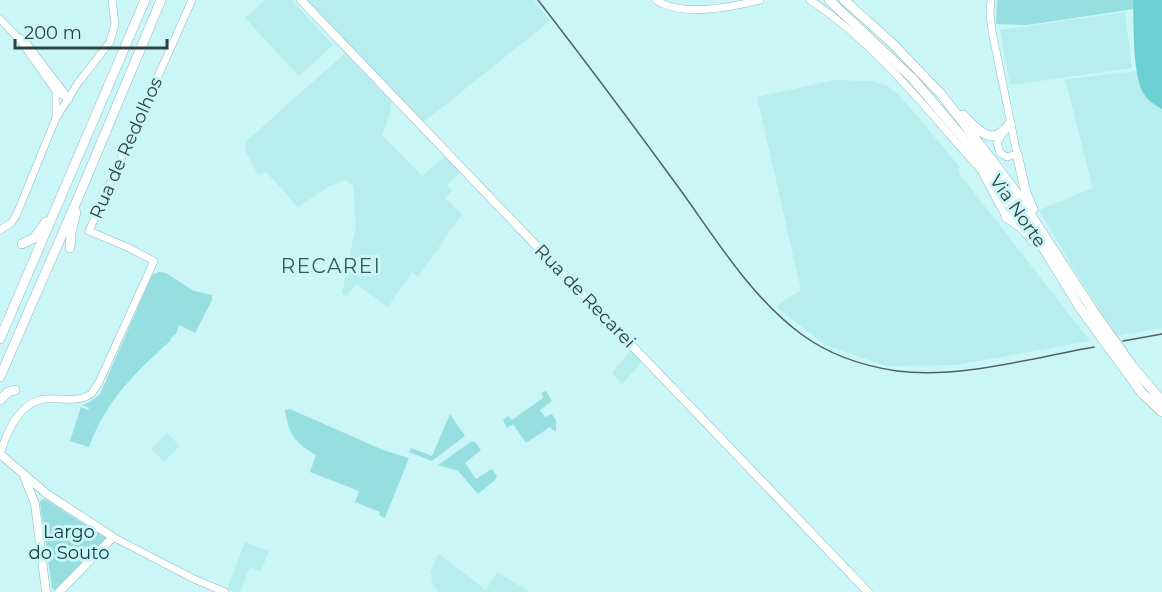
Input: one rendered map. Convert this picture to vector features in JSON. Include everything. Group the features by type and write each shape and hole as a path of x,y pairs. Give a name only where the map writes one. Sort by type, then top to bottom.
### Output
{"highway":[{"path":"0,339 145,0"},
{"path":"0,377 161,0"},
{"path":"822,0 852,20"},
{"name":"Via Norte","path":"830,0 913,79 1009,192 1080,308 1142,393 1162,412"},
{"name":"Via Norte","path":"845,0 913,63 940,94 1014,189 1098,319 1133,367 1162,401"},
{"path":"940,94 980,132 991,136 997,135 1008,125"},
{"path":"1017,154 1030,205 1057,249 1061,261"},
{"path":"22,244 34,238 44,227 53,206 64,192"},
{"path":"70,248 78,198"},
{"path":"1006,217 1028,234 1050,267 1062,278"},
{"path":"0,400 8,392 15,390"}],"main road":[{"name":"Rua de Recarei","path":"302,0 868,592"},
{"path":"0,454 47,494 113,537 59,592"},
{"path":"23,475 35,504"},
{"path":"46,592 35,499 39,495 47,494"}],"street":[{"path":"0,230 11,223 16,216 56,118 78,83 112,39 115,24 112,0"},
{"name":"Rua de Redolhos","path":"0,454 12,425 21,411 39,400 74,399 90,394 99,382 154,261 88,231 192,0"},
{"path":"656,0 671,8 681,9 727,6 760,0"},
{"path":"810,0 891,69 1010,206 1012,212 1006,217"},
{"path":"991,0 990,15 1008,125 1017,154 1007,157 999,153 998,149 1000,137 1008,125"},
{"path":"0,19 69,99"},
{"path":"58,89 78,83"},
{"path":"56,118 58,89"},
{"path":"113,537 194,579 225,592"}],"shaded area":[{"path":"265,0 292,0 333,45 299,76 245,18"},
{"path":"306,0 534,0 550,21 424,122"},
{"path":"1133,0 1162,0 1162,109 1144,94 1137,75"},
{"path":"1125,12 1132,68 1010,85 1000,30"},
{"path":"345,53 391,101 391,110 382,135 422,176 445,156 460,172 447,185 452,191 445,198 462,214 418,277 412,272 388,307 356,284 346,296 342,293 356,225 353,186 345,180 328,187 298,207 266,172 258,175 245,150 246,142 252,136"},
{"path":"1137,71 1140,85 1153,104 1162,109 1162,328 1117,336 1074,270 1039,210 1093,188 1065,79"},
{"path":"834,80 871,81 888,86 900,96 960,167 958,171 962,177 1090,341 956,365 886,366 825,345 776,307 801,290 757,97"},
{"path":"631,350 642,362 622,384 612,373"},
{"path":"167,433 180,446 164,462 151,449"},
{"path":"245,542 269,551 261,571 250,567 240,592 234,592 227,589"},
{"path":"438,553 486,590 497,572 530,592 438,592 431,581 432,575 430,574"}],"green space":[{"path":"997,0 1133,0 1134,9 1027,25 996,24"},
{"path":"159,272 166,273 194,291 212,295 212,300 195,333 179,325 171,340 145,364 113,401 89,447 70,441 81,407 88,410 89,408 82,405 100,394 152,275"},
{"path":"546,391 552,401 540,410 545,417 552,414 556,420 556,430 555,432 550,427 526,443 513,424 507,428 503,420 508,416 512,420 543,398 542,392"},
{"path":"290,409 383,450 409,458 385,518 379,515 380,512 355,502 359,491 310,472 316,455 302,446 291,432 285,410"},
{"path":"450,414 465,436 432,461 409,452 411,448 432,456"},
{"path":"472,441 481,450 465,463 476,479 492,469 497,476 478,494 458,471 438,465"},
{"name":"Largo do Souto","path":"42,499 106,538 54,590 40,502"}],"railway":[{"path":"538,0 750,285 783,319 811,341 834,353 871,366 921,373 970,370 1094,347"},
{"path":"1123,341 1162,334"}],"district":[{"name":"RECAREI","path":"331,266"}]}
